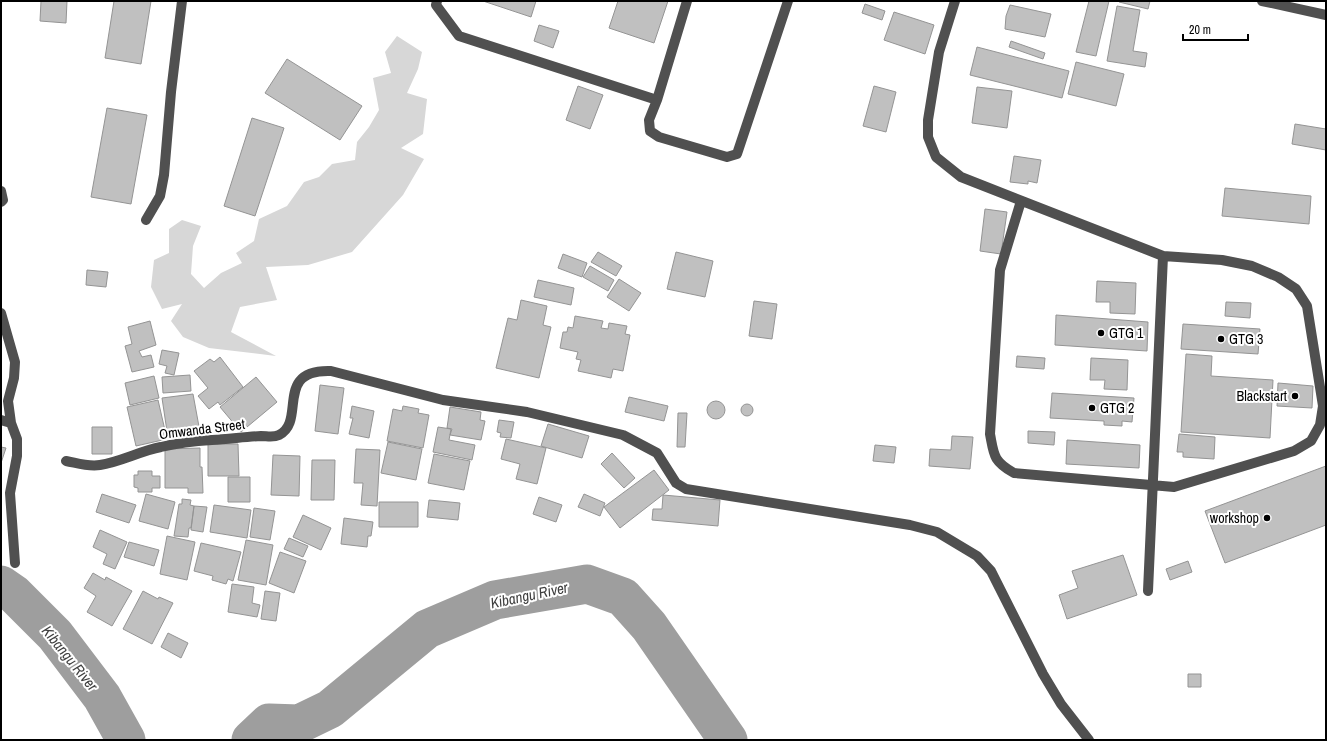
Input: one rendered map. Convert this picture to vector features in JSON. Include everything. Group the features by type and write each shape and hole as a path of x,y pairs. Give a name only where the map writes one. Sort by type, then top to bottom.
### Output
{"street":[{"path":"146,220 160,196 164,175 171,92 182,1"},
{"path":"437,1 436,5 459,36 656,100"},
{"path":"687,1 649,120 650,131 659,137 727,157 737,154 788,1"},
{"path":"956,1 939,52 928,120 928,137 936,157 961,177 1163,256 1222,260 1252,266 1278,277 1296,290 1307,306 1325,406 1320,425 1311,440 1294,451 1174,487 1014,473 1002,466 994,455 990,434 1000,270 1021,201"},
{"path":"1262,1 1326,16"},
{"path":"1,191 3,200 1,202"},
{"path":"1148,591 1163,256"},
{"path":"1,312 11,343 15,362 14,378 8,401 6,421 16,440 16,456 10,493 15,563"},
{"name":"Omwanda Street","path":"66,461 82,465 99,465 160,447 208,440 277,436 288,428 293,394 297,385 303,378 311,373 321,370 331,371 443,400 527,412 594,427 623,435 657,453 676,483 686,490 910,525 937,532 976,556 990,571 1043,674 1061,704 1090,740"}],"shaded area":[{"path":"397,36 422,52 418,69 407,93 427,99 423,134 401,148 424,159 403,195 352,252 308,265 266,267 277,300 240,307 231,332 276,356 209,348 183,337 171,321 182,304 162,309 151,287 154,260 169,253 169,229 182,220 201,226 193,246 191,274 204,288 221,273 242,263 236,253 254,241 259,219 287,206 304,182 319,177 332,164 355,160 357,142 369,127 379,110 373,78 391,73 385,52"}],"building":[{"path":"41,1 67,1 66,23 40,21"},
{"path":"114,1 151,1 141,64 105,58"},
{"path":"483,1 536,1 531,17"},
{"path":"618,1 668,1 654,43 609,28"},
{"path":"1089,1 1109,1 1096,56 1076,52"},
{"path":"1119,1 1150,1 1148,9"},
{"path":"865,4 885,11 882,20 862,13"},
{"path":"1010,5 1051,14 1045,37 1005,29 1006,16"},
{"path":"1117,6 1140,10 1133,51 1147,53 1145,67 1107,61"},
{"path":"894,12 934,25 925,54 884,40"},
{"path":"539,25 559,31 553,48 534,41"},
{"path":"1011,41 1045,53 1043,59 1009,47"},
{"path":"977,47 1069,71 1062,98 970,75"},
{"path":"287,59 362,106 340,140 265,93"},
{"path":"1076,62 1124,74 1116,106 1068,94"},
{"path":"578,86 603,95 590,129 566,120"},
{"path":"874,86 896,92 886,132 863,126"},
{"path":"977,87 1012,91 1007,128 972,123"},
{"path":"107,108 147,115 131,204 91,197"},
{"path":"252,118 284,128 255,216 224,206"},
{"path":"1295,124 1326,129 1326,150 1292,144"},
{"path":"1014,156 1041,160 1037,183 1028,181 1028,184 1010,182"},
{"path":"1225,188 1311,196 1309,224 1222,216"},
{"path":"985,209 1007,212 1001,254 980,251"},
{"path":"598,252 622,266 616,276 591,262"},
{"path":"676,252 713,261 705,297 667,289"},
{"path":"563,254 587,263 582,277 558,268"},
{"path":"590,266 614,280 608,291 583,277"},
{"path":"87,270 108,272 106,287 86,285"},
{"path":"619,279 641,293 629,311 607,297"},
{"path":"538,280 574,288 571,305 534,297"},
{"path":"1097,281 1136,283 1135,314 1110,313 1110,302 1096,302"},
{"path":"521,300 547,306 543,325 551,327 539,378 496,368 508,318 517,320"},
{"path":"754,301 777,304 772,339 749,336"},
{"path":"1226,302 1251,303 1250,318 1225,316"},
{"name":"GTG 1","path":"1056,315 1148,322 1147,351 1055,345"},
{"path":"575,316 603,321 601,328 608,329 609,323 627,326 625,334 630,335 623,371 613,369 611,378 578,371 581,360 576,359 578,352 560,348 563,332 567,332 568,327 573,328"},
{"path":"150,321 156,345 139,351 142,357 151,355 154,367 132,372 125,346 132,344 128,327"},
{"name":"GTG 3","path":"1183,324 1260,329 1258,354 1181,349"},
{"path":"162,350 179,353 174,375 165,373 167,366 159,364"},
{"path":"1186,354 1212,356 1211,376 1273,380 1270,438 1181,432"},
{"path":"1017,356 1045,358 1044,369 1016,367"},
{"path":"220,357 243,387 220,405 218,402 209,409 198,396 208,388 194,371 210,359 214,362"},
{"path":"1091,358 1128,360 1127,390 1104,389 1105,380 1090,380"},
{"path":"190,375 191,391 163,393 162,377"},
{"path":"154,376 159,398 130,405 125,383"},
{"path":"256,377 277,402 241,432 220,407"},
{"name":"Blackstart","path":"1278,383 1313,386 1312,408 1277,406"},
{"path":"320,385 344,388 338,434 315,431"},
{"name":"GTG 2","path":"1052,393 1134,398 1132,422 1122,421 1122,426 1104,425 1104,421 1050,418"},
{"path":"193,394 200,432 168,438 162,398"},
{"path":"629,397 668,406 664,421 625,412"},
{"path":"158,400 167,439 136,446 127,407"},
{"path":"716,401 722,404 725,410 722,416 716,419 710,416 707,410 710,404"},
{"path":"745,404 749,404 753,410 749,416 745,416 741,412 741,408"},
{"path":"352,406 374,411 369,438 349,434 353,418 350,418"},
{"path":"403,406 419,409 418,413 429,415 423,448 387,441 393,409 402,411"},
{"path":"450,407 481,412 480,420 485,421 481,440 450,435 452,429 447,428"},
{"path":"678,413 687,413 685,447 677,447"},
{"path":"499,420 514,422 511,438 500,437 501,433 497,432"},
{"path":"548,424 589,436 582,458 541,446"},
{"path":"92,427 112,427 112,454 92,454"},
{"path":"438,427 451,429 449,440 475,445 472,460 433,452"},
{"path":"1028,431 1055,432 1054,445 1028,443"},
{"path":"1179,434 1215,437 1214,459 1183,457 1183,452 1177,452"},
{"path":"952,436 973,437 970,469 929,466 930,449 951,450"},
{"path":"506,439 546,448 537,484 516,479 520,464 501,459"},
{"path":"1067,440 1140,445 1139,468 1066,464"},
{"path":"208,442 217,444 238,444 239,476 208,476"},
{"path":"388,442 422,449 416,480 381,473"},
{"path":"875,445 896,447 894,463 873,461"},
{"path":"1,447 6,448 1,463"},
{"path":"200,448 200,467 202,467 203,493 188,493 188,488 165,488 165,449"},
{"path":"356,449 380,450 377,506 361,505 363,483 354,483"},
{"path":"612,453 635,478 624,488 601,464"},
{"path":"434,454 470,461 464,490 428,483"},
{"path":"273,455 300,456 299,496 271,495"},
{"path":"312,460 335,460 334,500 311,500"},
{"name":"workshop","path":"1326,466 1326,525 1225,563 1205,511"},
{"path":"654,470 669,490 620,528 604,507"},
{"path":"138,471 152,471 152,476 160,476 160,488 152,488 152,492 138,492 138,488 134,487 134,475 138,475"},
{"path":"228,477 250,477 250,502 228,502"},
{"path":"102,494 136,505 129,523 96,512"},
{"path":"146,494 175,502 168,529 139,521"},
{"path":"584,494 605,503 600,516 578,507"},
{"path":"663,495 720,500 718,526 652,520 653,509 662,509"},
{"path":"539,497 562,505 556,522 533,514"},
{"path":"182,499 191,500 190,505 194,506 191,528 189,528 188,537 174,536 179,504 182,504"},
{"path":"429,500 460,503 458,520 427,517"},
{"path":"379,502 418,502 418,527 379,527"},
{"path":"214,505 251,510 247,538 210,532"},
{"path":"194,506 207,507 203,532 191,530"},
{"path":"254,508 275,511 270,540 250,537"},
{"path":"303,515 331,528 321,550 293,537"},
{"path":"344,518 373,522 371,536 368,536 367,547 341,544"},
{"path":"100,530 127,542 115,569 103,564 107,554 93,547"},
{"path":"167,536 195,542 187,580 160,574"},
{"path":"289,538 308,546 303,557 284,549"},
{"path":"246,540 273,545 266,585 238,580"},
{"path":"129,542 159,550 154,566 124,557"},
{"path":"201,543 241,552 233,581 228,579 226,584 212,580 213,576 194,571"},
{"path":"280,552 306,561 294,593 269,583"},
{"path":"1123,555 1137,595 1067,619 1059,595 1078,588 1072,571"},
{"path":"1188,561 1192,572 1170,580 1166,569"},
{"path":"93,573 105,580 106,577 132,591 112,626 87,612 96,596 84,588"},
{"path":"232,584 254,587 252,603 260,605 257,617 228,612"},
{"path":"143,591 158,599 159,597 173,603 152,644 123,629"},
{"path":"265,591 280,593 276,621 261,619"},
{"path":"168,633 188,643 181,658 161,647"},
{"path":"1188,674 1201,674 1201,687 1188,687"}],"waterway":[{"name":"Kibangu River","path":"251,740 269,723 299,724 330,709 427,629 495,600 587,584 623,597 649,626 728,740"},
{"name":"Kibangu River","path":"1,585 14,594 55,635 102,697 126,740"}],"place":[{"name":"GTG 1","path":"1101,333"},
{"name":"GTG 3","path":"1221,339"},
{"name":"Blackstart","path":"1295,396"},
{"name":"GTG 2","path":"1092,408"},
{"name":"workshop","path":"1267,518"}]}
